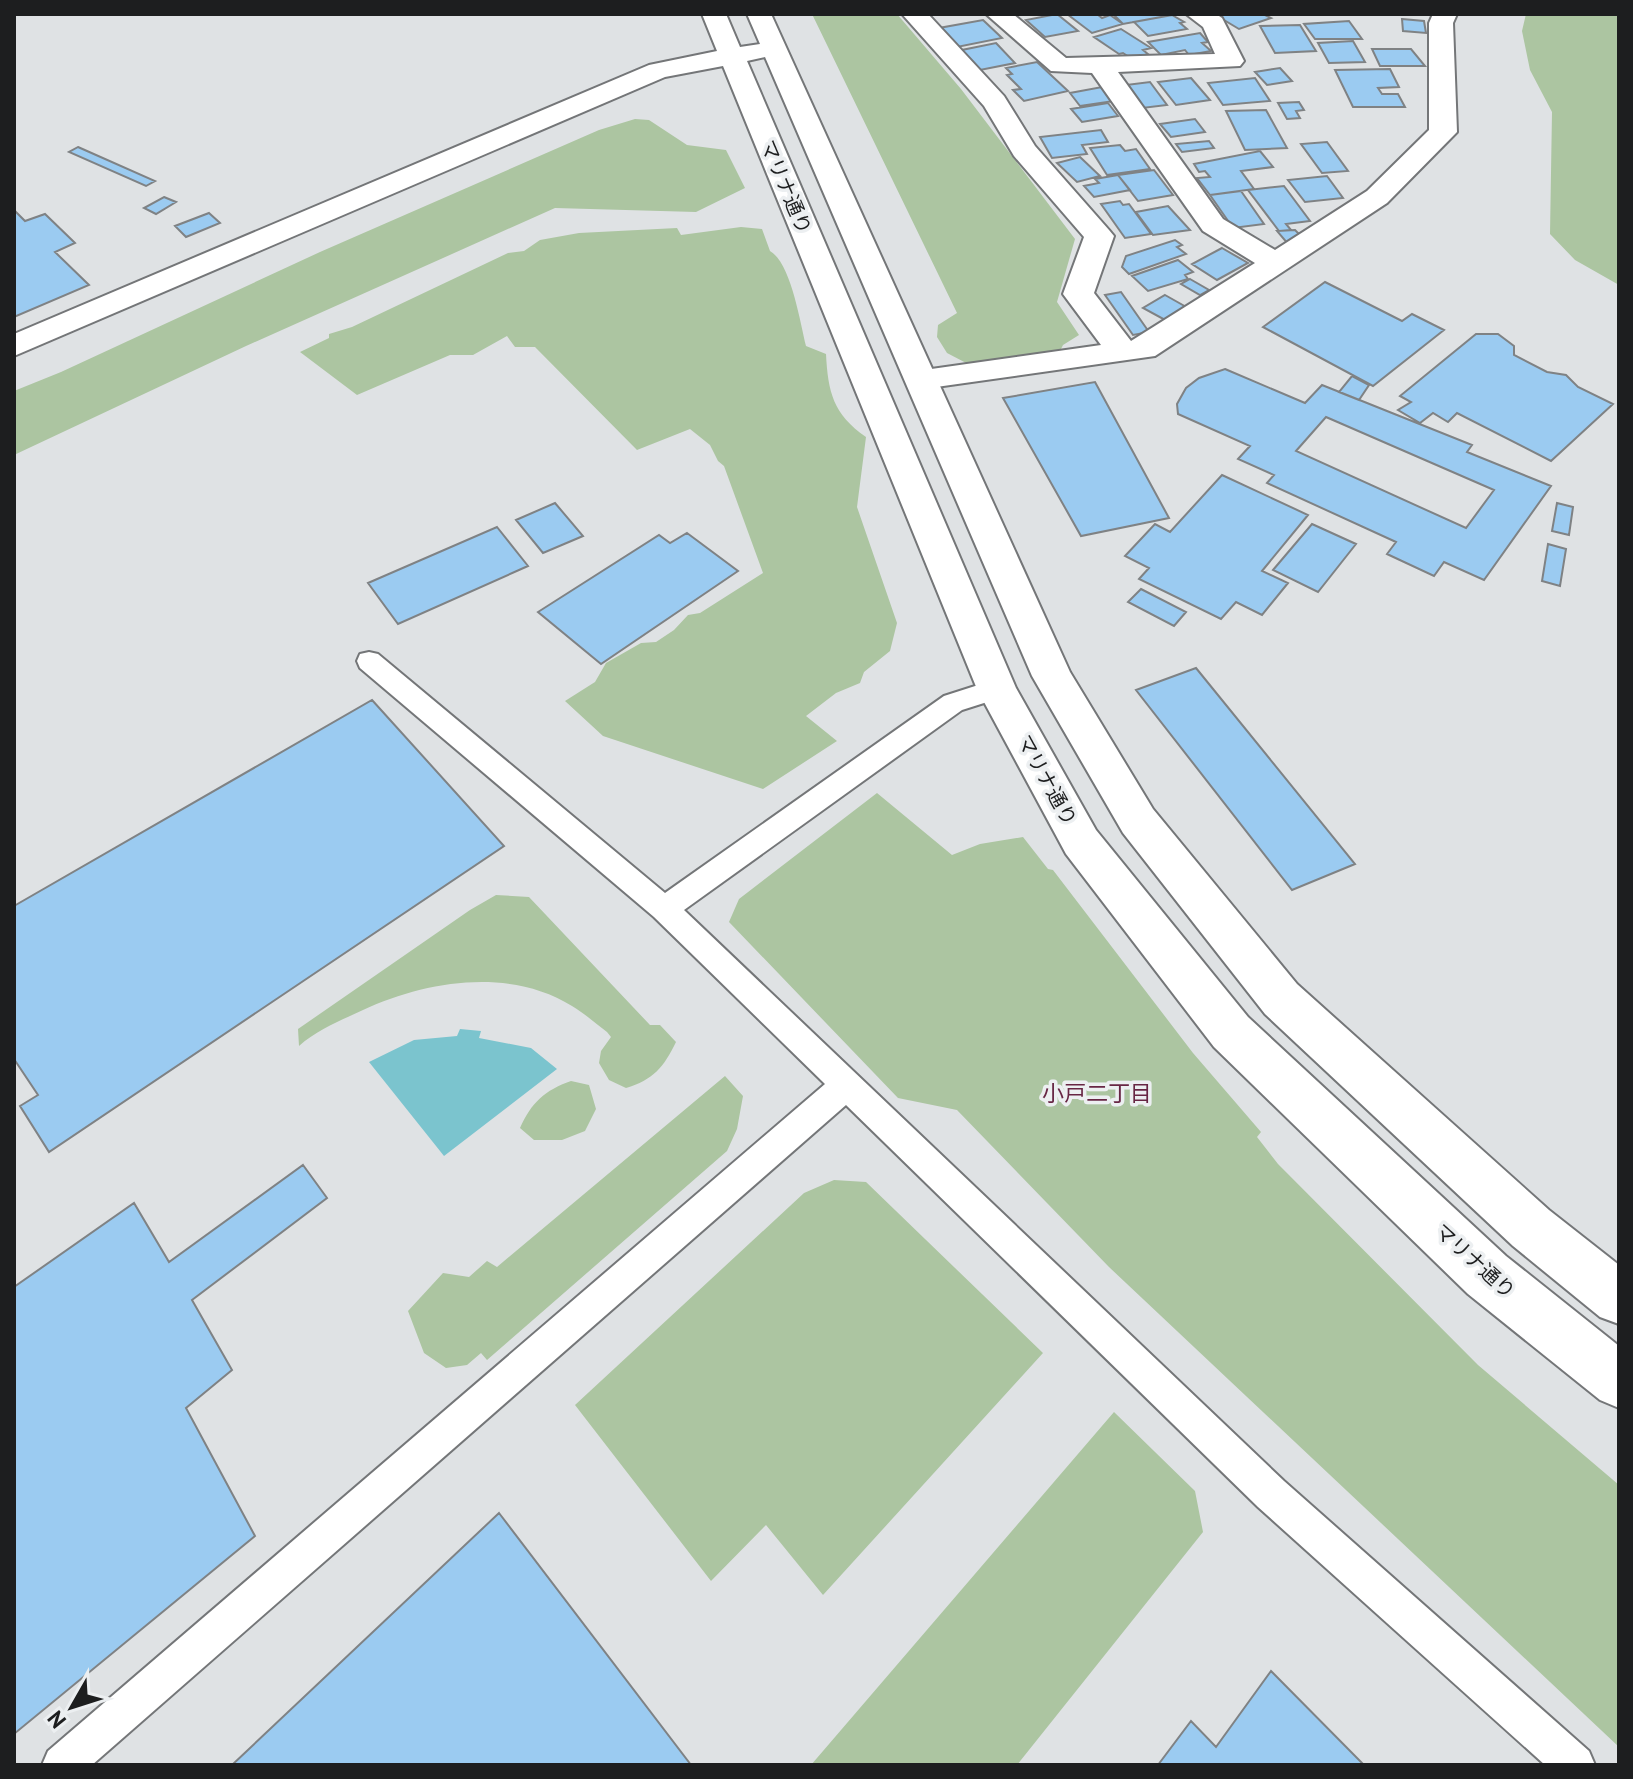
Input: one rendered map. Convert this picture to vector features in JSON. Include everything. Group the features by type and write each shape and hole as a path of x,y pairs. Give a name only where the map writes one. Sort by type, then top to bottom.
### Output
{"street":[{"name":"マリナ通り","path":"714,14 997,689 1081,842 1231,1032 1487,1275 1619,1381"},
{"path":"998,14 1060,66 1231,61 1213,23 1198,14"},
{"path":"922,379 1144,349 1377,197 1443,132 1441,23 1445,14"},
{"path":"923,15 995,102 1024,150 1099,236 1078,294 1123,352"},
{"path":"14,346 658,71 729,55 767,31 1052,676 1138,821 1281,999 1531,1228 1619,1298"},
{"path":"1100,65 1213,225 1277,264"}],"lane":[{"path":"369,661 664,909 1271,1494 1575,1765"},
{"path":"664,909 953,703 997,689"},
{"path":"62,1765 846,1085"}],"green space":[{"path":"812,14 897,14 961,89 1075,239 1057,302 1079,335 1063,345 1059,353 970,365 947,353 937,337 938,325 957,313"},
{"path":"1526,14 1619,14 1619,285 1575,260 1550,234 1552,112 1530,70 1522,31"},
{"path":"635,119 649,120 687,145 726,150 745,188 696,212 555,208 246,346 14,455 14,391 320,252 599,130"},
{"path":"741,227 762,229 770,251 789,280 806,346 826,354 834,401 846,420 866,437 857,507 897,623 890,651 864,672 860,683 836,693 806,716 837,741 763,789 603,736 565,701 595,682 606,663 641,643 656,642 674,630 688,615 700,613 763,573 724,466 710,445 690,429 637,450 535,347 515,347 507,336 473,355 450,355 357,395 300,352 329,338 329,334 352,327 508,253 524,251 540,240 579,233 677,228 681,235"},
{"path":"877,793 952,855 980,844 1023,837 1048,869 1053,870 1193,1053 1261,1132 1257,1137 1278,1164 1478,1365 1619,1485 1619,1747 1109,1267 957,1110 898,1098 729,922 739,899"},
{"path":"496,895 529,897 650,1025 660,1025 676,1042 657,1071 644,1081 626,1088 609,1080 599,1063 601,1051 611,1037 607,1032 576,1009 548,994 495,982 440,986 387,1000 330,1026 299,1046 298,1029"},
{"path":"725,1076 743,1096 737,1129 727,1151 487,1360 481,1353 467,1365 446,1368 424,1353 408,1311 443,1273 469,1277 487,1261 497,1267"},
{"path":"571,1081 589,1085 596,1109 585,1131 562,1140 534,1140 520,1128 529,1111 546,1093"},
{"path":"834,1180 866,1182 1043,1353 823,1595 766,1525 711,1581 575,1405 804,1193"},
{"path":"1114,1412 1195,1491 1203,1532 1017,1765 811,1765"}],"water":[{"path":"460,1029 481,1031 479,1038 531,1048 557,1069 444,1156 369,1062 414,1040 457,1036"}],"building":[{"path":"1057,14 1078,31 1045,37 1026,20"},
{"path":"1067,14 1097,14 1102,18 1110,15 1123,24 1092,33"},
{"path":"1113,14 1171,14 1172,15 1123,24"},
{"path":"1214,14 1263,14 1271,18 1239,29"},
{"path":"1172,15 1184,22 1180,23 1187,29 1148,36 1134,22"},
{"path":"1402,19 1424,21 1426,33 1403,31"},
{"path":"983,20 1002,38 957,47 939,28"},
{"path":"1349,21 1362,39 1315,39 1304,24"},
{"path":"1300,25 1316,51 1275,53 1260,26"},
{"path":"1121,29 1151,48 1143,50 1148,54 1132,59 1094,37"},
{"path":"1200,33 1208,42 1202,43 1211,51 1189,55 1185,50 1161,55 1148,42"},
{"path":"1353,41 1365,62 1329,63 1318,43"},
{"path":"996,43 1015,63 975,71 957,51"},
{"path":"1372,49 1411,49 1425,66 1380,66"},
{"path":"1037,62 1068,91 1024,101 1013,90 1021,89 1007,75 1012,74 1006,68"},
{"path":"1280,68 1292,81 1267,85 1255,72"},
{"path":"1390,69 1399,87 1378,88 1382,94 1398,94 1405,107 1353,107 1335,70"},
{"path":"1191,78 1210,100 1176,105 1158,82"},
{"path":"1255,78 1270,101 1223,105 1208,83"},
{"path":"1150,82 1167,105 1142,108 1126,85"},
{"path":"1102,87 1114,101 1080,106 1070,93"},
{"path":"1299,102 1304,110 1296,111 1300,118 1287,119 1278,103"},
{"path":"1108,103 1118,116 1082,122 1071,109"},
{"path":"1266,110 1287,148 1245,150 1226,111"},
{"path":"1195,119 1205,132 1171,137 1160,124"},
{"path":"1101,130 1108,142 1082,145 1087,154 1052,158 1040,137"},
{"path":"1209,141 1214,148 1182,152 1176,144"},
{"path":"1327,142 1348,171 1322,173 1301,144"},
{"path":"1120,145 1125,151 1136,149 1150,169 1107,175 1090,148"},
{"path":"78,147 155,181 146,186 69,152"},
{"path":"1260,151 1273,167 1241,171 1254,189 1210,195 1197,178 1210,177 1205,171 1199,172 1194,164"},
{"path":"1080,157 1100,176 1077,182 1057,163"},
{"path":"1154,170 1173,195 1138,201 1118,175"},
{"path":"1118,175 1130,190 1094,197 1084,186 1099,183 1095,179"},
{"path":"1327,176 1343,198 1305,202 1288,180"},
{"path":"1284,186 1310,221 1286,224 1291,230 1279,231 1248,190"},
{"path":"1241,191 1264,224 1233,228 1210,195"},
{"path":"164,197 176,202 156,214 144,208"},
{"path":"1120,201 1123,205 1129,204 1151,234 1125,238 1101,204"},
{"path":"1168,206 1190,230 1153,235 1136,212"},
{"path":"14,210 25,221 45,214 75,243 55,252 89,285 14,317"},
{"path":"209,213 220,223 186,237 175,226"},
{"path":"1295,230 1301,236 1288,244 1277,231"},
{"path":"1175,240 1182,245 1177,247 1186,254 1129,274 1122,267 1126,256"},
{"path":"1222,248 1248,263 1217,280 1192,264"},
{"path":"1178,260 1193,272 1185,275 1188,279 1148,291 1132,276"},
{"path":"1190,279 1209,290 1200,295 1181,284"},
{"path":"1325,282 1402,321 1412,314 1444,330 1373,386 1263,327"},
{"path":"1121,292 1149,332 1133,335 1105,295"},
{"path":"1165,295 1188,308 1167,321 1143,308"},
{"path":"1476,334 1498,334 1514,346 1514,355 1547,372 1566,375 1578,387 1613,404 1551,461 1457,413 1448,422 1433,413 1420,423 1398,410 1411,402 1400,396"},
{"path":"1225,369 1305,403 1322,385 1472,445 1467,452 1551,486 1484,580 1444,562 1434,576 1387,554 1396,542 1267,483 1274,475 1238,459 1250,446 1178,414 1177,404 1186,388 1199,378","holes":["1326,417 1494,490 1466,528 1296,451"]},
{"path":"1352,376 1369,385 1359,400 1339,392"},
{"path":"1095,382 1169,518 1081,536 1003,398"},
{"path":"1222,475 1308,515 1262,571 1288,583 1262,615 1236,602 1221,619 1139,579 1149,568 1125,556 1155,524 1170,532"},
{"path":"555,503 583,536 543,553 516,520"},
{"path":"1557,503 1573,507 1569,535 1552,531"},
{"path":"1312,524 1356,544 1318,592 1273,570"},
{"path":"497,527 528,566 398,624 368,583"},
{"path":"687,533 738,571 601,664 538,612 659,535 670,543"},
{"path":"1548,544 1566,549 1560,586 1542,581"},
{"path":"1141,589 1186,612 1174,626 1128,602"},
{"path":"1196,668 1355,864 1292,890 1136,690"},
{"path":"372,700 504,846 49,1152 20,1106 38,1095 14,1059 14,906"},
{"path":"303,1165 327,1198 192,1300 232,1370 186,1408 255,1536 14,1734 14,1287 134,1203 169,1262"},
{"path":"499,1513 691,1765 232,1765"},
{"path":"1271,1671 1364,1765 1158,1765 1191,1721 1216,1747"}],"district":[{"name":"小戸二丁目","path":"1097,1093"}]}
